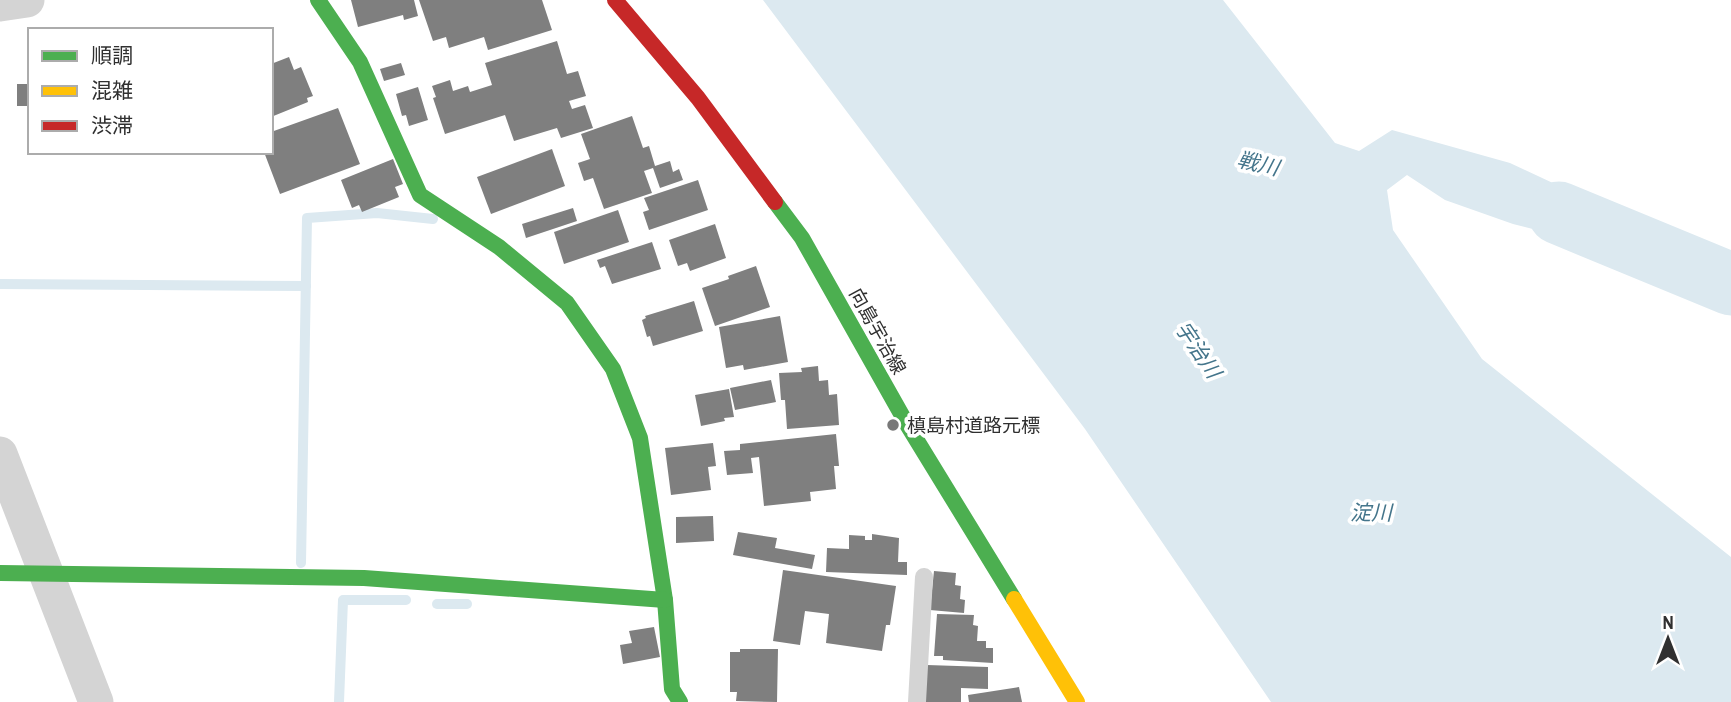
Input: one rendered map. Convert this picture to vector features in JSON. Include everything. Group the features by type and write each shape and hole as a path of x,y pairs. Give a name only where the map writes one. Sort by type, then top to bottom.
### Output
{"street":[{"path":"0,4 27,0"},
{"path":"318,0 360,62 420,195 499,247 567,303 613,369 640,438 665,600 671,689 680,702"},
{"name":"向島宇治線","path":"615,0 698,98 802,238 908,426 1077,702"},
{"path":"0,454 96,702"},
{"path":"0,573 364,578 665,600"}],"lane":[{"path":"917,702 924,577"}],"water":[{"name":"淀川","path":"763,0 1223,0 1335,143 1359,151 1392,130 1510,163 1570,191 1641,239 1638,250 1560,236 1513,224 1445,200 1407,175 1387,190 1393,230 1482,359 1731,557 1731,702 1271,702 1085,429"}],"building":[{"path":"351,0 414,0 418,16 404,20 403,15 358,27"},
{"path":"419,0 542,0 552,30 488,50 484,37 449,48 446,37 433,41"},
{"path":"557,41 567,74 578,71 586,96 569,101 572,109 585,105 593,128 561,138 557,128 514,141 505,115 445,134 433,98 436,97 432,86 450,80 453,91 468,86 470,92 492,85 485,63"},
{"path":"289,57 294,70 301,67 313,96 307,98 308,102 273,116 273,63"},
{"path":"401,63 405,75 384,81 380,69"},
{"path":"17,84 28,84 28,106 17,106"},
{"path":"418,87 428,120 409,126 406,115 402,116 396,94"},
{"path":"338,108 360,164 280,194 265,154 273,154 273,131"},
{"path":"632,116 643,148 649,146 655,166 670,161 673,172 679,169 683,180 660,188 653,168 644,171 652,193 604,209 593,178 584,181 578,163 590,159 581,134"},
{"path":"552,149 565,186 491,214 477,177"},
{"path":"393,159 403,184 395,187 399,197 362,212 359,205 352,208 341,180"},
{"path":"698,180 708,210 649,230 643,212 649,210 644,198"},
{"path":"573,208 577,221 526,238 522,224"},
{"path":"618,210 629,242 564,264 554,232"},
{"path":"715,224 726,258 690,271 687,263 678,266 669,240"},
{"path":"652,242 661,269 612,284 605,266 600,268 597,260"},
{"path":"756,266 770,307 715,326 702,288"},
{"path":"694,301 703,331 653,346 642,320 645,316"},
{"path":"780,316 788,362 744,370 743,365 726,368 719,327"},
{"path":"818,366 819,381 828,380 829,395 837,394 839,425 787,429 785,400 781,400 779,373 802,372 801,368"},
{"path":"771,380 776,402 735,410 730,388"},
{"path":"729,389 734,417 701,426 695,395"},
{"path":"836,434 839,466 834,466 836,489 810,492 811,501 764,506 759,457 751,458 753,473 727,475 724,451 740,450 740,444"},
{"path":"713,443 716,466 708,467 711,490 671,495 665,448"},
{"path":"713,516 714,541 676,543 676,517"},
{"path":"738,532 777,538 775,548 815,555 812,569 733,555"},
{"path":"872,534 899,538 898,562 907,562 907,575 826,572 827,548 849,549 849,535 865,536 865,540 872,540"},
{"path":"783,570 896,586 890,625 886,625 882,651 826,643 829,614 805,611 800,645 773,641"},
{"path":"934,571 956,573 955,585 961,586 960,599 965,600 964,613 930,610"},
{"path":"937,614 974,615 973,625 978,626 977,641 986,641 986,648 993,648 993,663 943,660 943,656 934,656"},
{"path":"654,627 660,657 623,664 620,645 632,643 629,631"},
{"path":"740,649 778,649 777,702 736,701 737,692 730,692 730,652 740,652"},
{"path":"927,665 988,667 988,689 961,688 961,702 925,702"},
{"path":"1019,687 1022,702 969,702 968,695"}],"waterway":[{"path":"301,563 307,218 377,213 433,219"},
{"name":"戦川","path":"1559,213 1731,284"},
{"path":"0,284 306,286"},
{"path":"339,702 343,600 406,600"},
{"path":"437,604 467,604"}],"traffic: fast":[{"path":"318,0 360,62 420,195 499,247 567,303 613,369 640,438 665,600 672,689 680,702"},
{"path":"775,202 802,238 908,426 1014,599"},
{"path":"0,573 364,578 665,600"}],"traffic: slow":[{"path":"1014,599 1077,702"}],"traffic: jam":[{"path":"615,0 698,98 775,202"}],"place":[{"name":"槙島村道路元標","path":"893,425"}],"water label":[{"name":"宇治川","path":"1198,350"}]}
